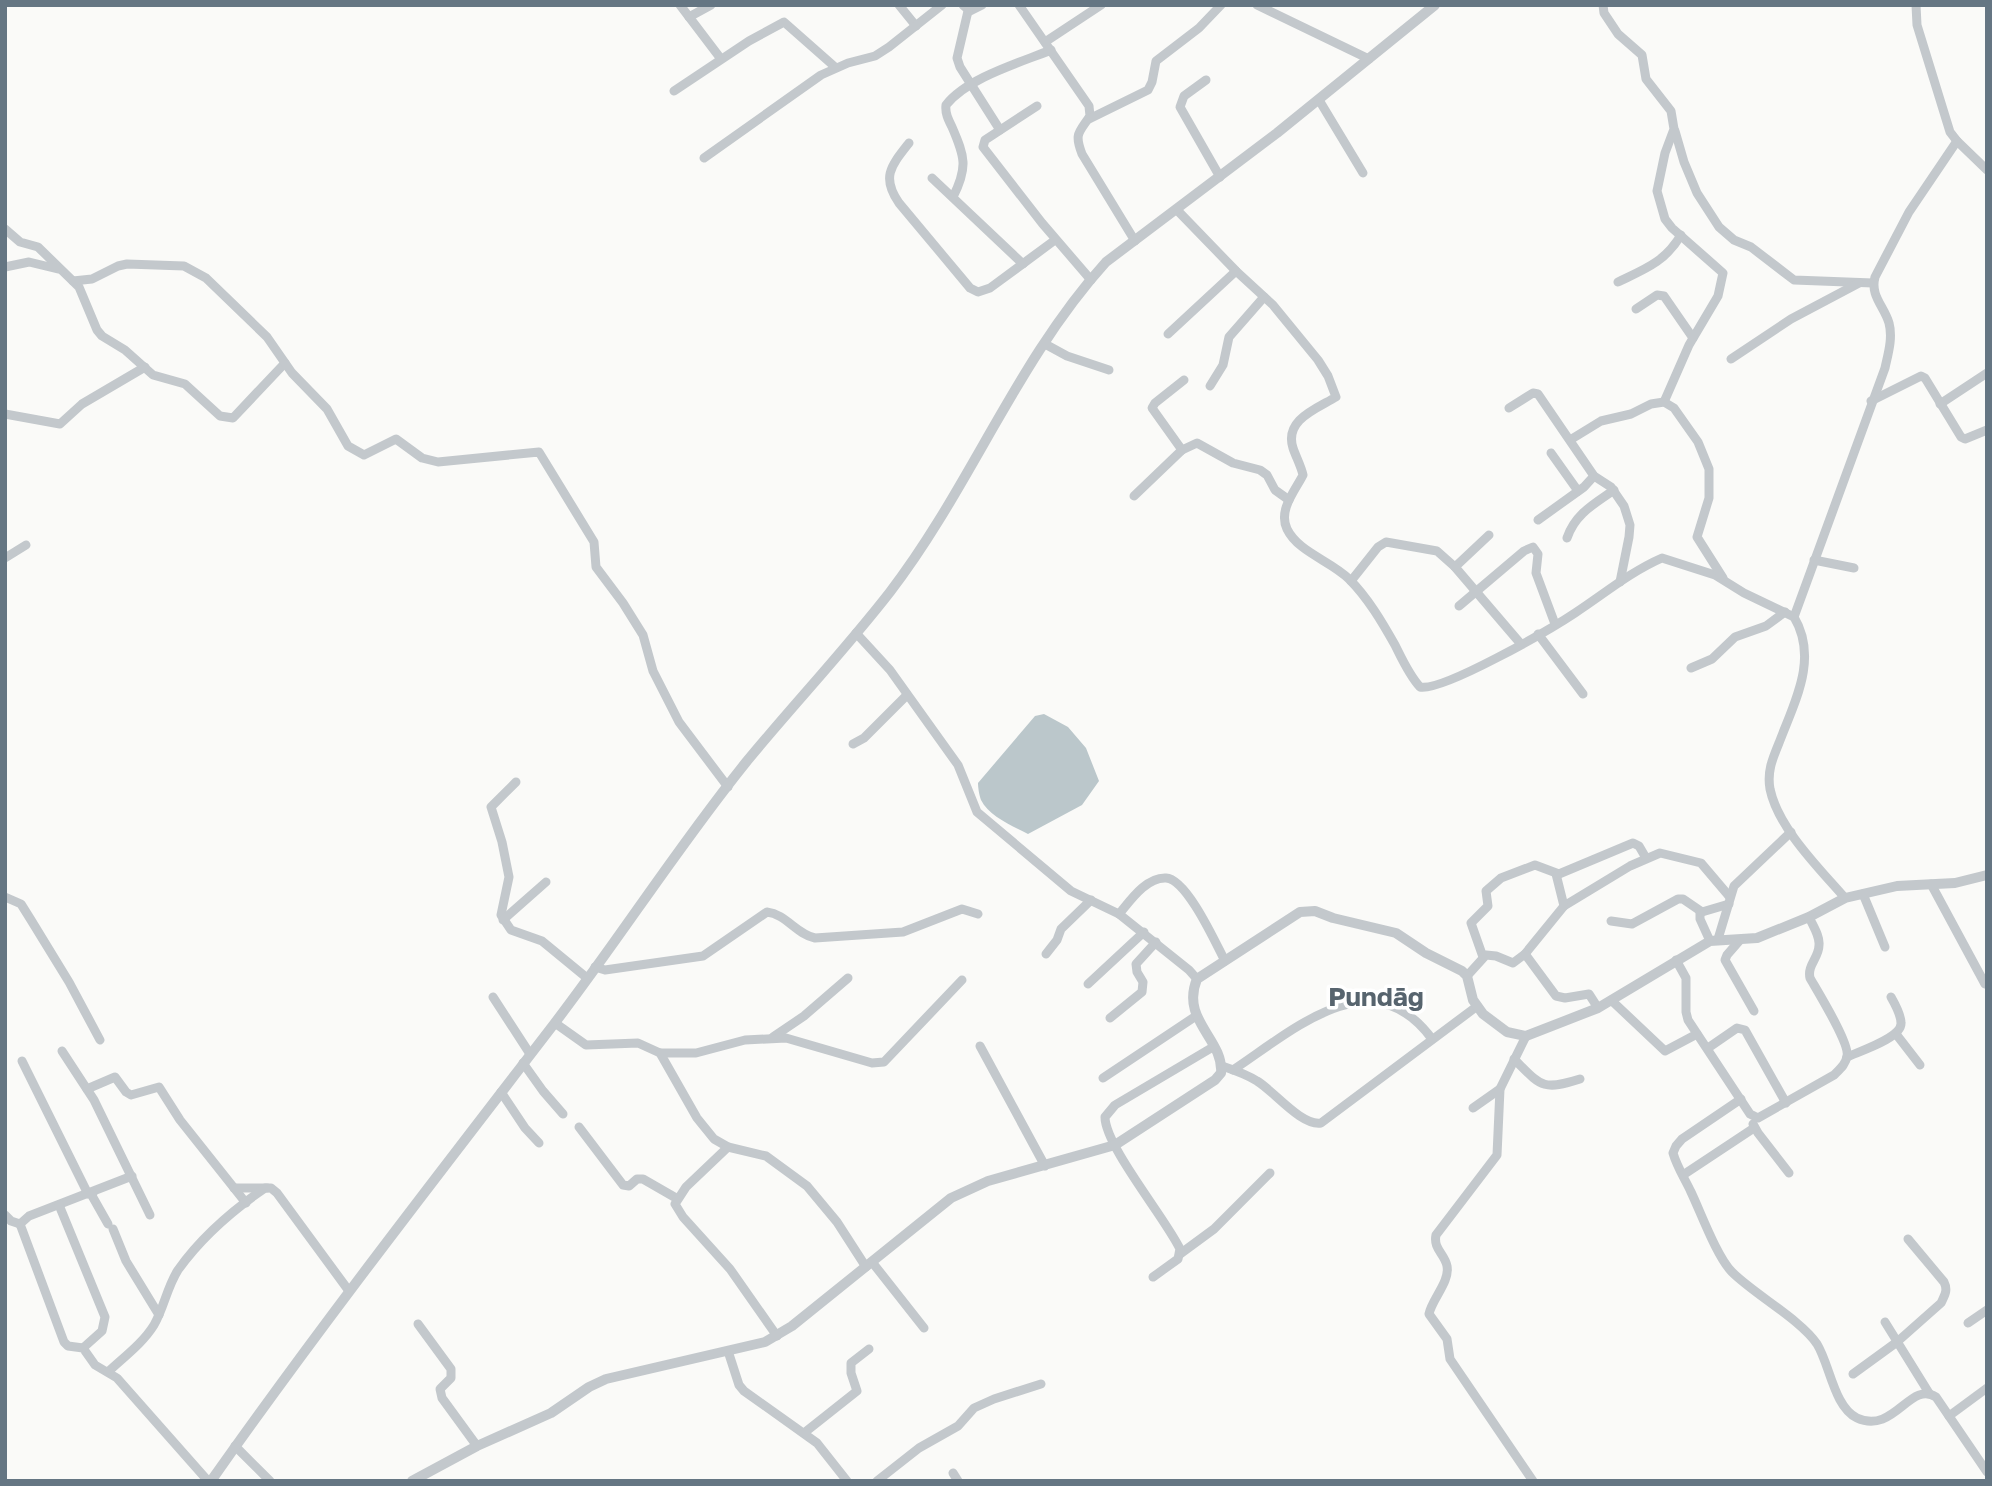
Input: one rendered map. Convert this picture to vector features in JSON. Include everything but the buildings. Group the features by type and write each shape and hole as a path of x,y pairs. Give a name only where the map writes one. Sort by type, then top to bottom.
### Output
{"street":[{"path":"680,5 721,60"},
{"path":"690,17 711,5"},
{"path":"899,5 916,26"},
{"path":"704,158 821,75 835,67 875,56 942,5"},
{"path":"982,5 973,11 966,8 957,58 1000,130"},
{"path":"1019,5 1088,106 1091,113 1089,119 1077,138 1082,154 1135,241"},
{"path":"953,197 962,178 964,165 963,153 945,108 953,96 971,84 1048,46 1101,5"},
{"path":"1089,119 1148,90 1156,61 1211,18 1221,5"},
{"path":"1257,5 1369,59"},
{"path":"20,1224 64,1342 68,1346 83,1348 95,1365 117,1378 209,1481 349,1291 555,1023 745,763 888,595 917,555 977,452 1045,344 1091,280 1106,262 1319,100 1435,5"},
{"path":"1603,5 1604,13 1618,34 1642,55 1646,79 1671,111 1684,162 1697,193 1719,227 1734,240 1751,247 1794,280 1873,283"},
{"path":"1916,5 1917,25 1946,122 1957,141 1987,170"},
{"path":"674,91 776,24 784,22 835,67"},
{"path":"1206,80 1184,96 1180,107 1220,177"},
{"path":"1319,100 1363,173"},
{"path":"1037,106 984,142 985,151 1055,240 1091,280"},
{"path":"1664,402 1693,338 1718,296 1723,276 1720,269 1665,219 1657,191 1665,153 1674,129"},
{"path":"1691,668 1712,659 1735,637 1790,614 1814,560 1885,368 1889,347 1889,323 1874,295 1873,283 1909,212 1957,141"},
{"path":"909,143 889,173 893,194 970,288 978,292 984,291"},
{"path":"932,178 1023,264"},
{"path":"1177,210 1264,297 1318,360 1336,396 1302,418 1293,429 1292,446 1303,475 1283,515 1289,533 1297,542 1351,581 1376,614 1420,687 1432,687 1468,672 1555,625 1641,567 1662,558 1715,575 1744,593 1790,614 1801,633 1806,657 1803,678 1768,773 1771,792 1778,811 1791,832 1845,898"},
{"path":"5,229 20,242 38,247 79,287 102,336 125,350 153,375 185,384 220,416 231,419 285,363"},
{"path":"1618,282 1660,260 1672,249 1681,235"},
{"path":"973,298 1055,240"},
{"path":"5,267 29,262 59,269"},
{"path":"73,281 92,279 121,265 184,266 206,278 267,337 303,386 336,422 348,446 359,454 369,453 394,439 422,458 438,462 540,453 594,542 596,567 643,635 653,671 678,722 728,787"},
{"path":"1168,334 1236,271"},
{"path":"1731,359 1783,324 1861,282"},
{"path":"1636,309 1657,295 1664,296 1693,338"},
{"path":"1210,386 1223,365 1229,337 1264,297"},
{"path":"1045,344 1067,356 1110,370"},
{"path":"5,414 60,424 82,404 145,368"},
{"path":"1940,404 1987,373"},
{"path":"1871,401 1921,376 1926,379 1961,437 1965,439 1987,430"},
{"path":"1182,450 1153,408 1155,403 1184,380"},
{"path":"1509,408 1532,393 1538,394 1594,476 1614,490 1624,506 1630,525 1620,582"},
{"path":"1570,440 1601,421 1631,414 1651,404 1664,402 1674,408 1704,454 1709,469 1710,490 1697,537 1726,582"},
{"path":"1134,496 1182,450 1193,443 1202,443 1227,460 1261,470 1275,490 1289,500"},
{"path":"1551,453 1578,491"},
{"path":"1538,520 1594,476"},
{"path":"1567,538 1581,514 1614,490"},
{"path":"1455,567 1489,535"},
{"path":"1351,581 1378,547 1386,542 1437,551 1455,567 1520,643"},
{"path":"5,558 26,545"},
{"path":"1459,606 1524,551 1533,547 1538,554 1536,573 1555,625"},
{"path":"1814,560 1854,568"},
{"path":"856,633 890,670 958,765 977,812 1072,891 1119,914 1144,932 1197,979"},
{"path":"1538,634 1583,694"},
{"path":"853,744 864,738 907,695"},
{"path":"516,782 491,807 508,864 509,877 501,915 511,930 548,946 587,978"},
{"path":"1714,940 1740,879 1791,832"},
{"path":"1483,957 1471,923 1488,906 1486,891 1501,878 1535,865 1556,874 1633,843 1636,843 1646,858"},
{"path":"1467,976 1483,957 1491,954 1513,963 1525,954 1564,906 1646,858 1660,853 1701,863 1729,900"},
{"path":"1556,874 1564,906"},
{"path":"1476,1007 1325,1120 1315,1124 1303,1118 1260,1082 1227,1068 1196,1016 1194,999 1197,979 1291,917 1308,910 1396,933 1467,976 1476,1007 1507,1032 1526,1036 1598,1008 1714,940 1757,938 1809,917 1845,898 1911,883 1955,883 1987,875"},
{"path":"1119,914 1140,890 1162,878 1171,879 1194,904 1225,961"},
{"path":"503,920 546,882"},
{"path":"1931,884 1985,984"},
{"path":"1863,894 1885,947"},
{"path":"5,897 21,904 100,1040"},
{"path":"1611,921 1632,924 1678,899 1684,899 1700,912"},
{"path":"1046,954 1057,940 1061,929 1091,900"},
{"path":"1700,912 1729,900"},
{"path":"595,967 606,970 703,956 767,912 778,914 806,936 822,938 903,932 962,909 978,914"},
{"path":"1700,912 1700,919 1714,940"},
{"path":"1753,1117 1758,1118 1834,1075 1843,1067 1847,1056 1845,1043 1810,978 1810,967 1819,948 1819,940 1809,917"},
{"path":"1087,984 1144,932"},
{"path":"1740,940 1725,960 1754,1011"},
{"path":"1110,1018 1142,992 1143,982 1135,968 1138,960 1156,942"},
{"path":"1525,954 1556,996 1565,998 1589,994 1598,1008"},
{"path":"1676,960 1686,978 1686,1012 1753,1117 1754,1128 1789,1172"},
{"path":"773,1037 804,1016 848,978"},
{"path":"555,1023 586,1045 638,1043 660,1053 696,1054 732,1043 773,1037 786,1038 872,1063 884,1062 962,980"},
{"path":"493,997 543,1091 563,1114"},
{"path":"1847,1056 1896,1034 1902,1025 1891,997"},
{"path":"1611,1000 1665,1051 1698,1034"},
{"path":"412,1481 477,1446 551,1413 589,1387 606,1379 728,1352 777,1336 951,1198 988,1181 1115,1145 1215,1080 1227,1068 1308,1018 1332,1008 1371,1001 1401,1010 1432,1039"},
{"path":"1103,1078 1196,1016"},
{"path":"1708,1048 1737,1028 1745,1030 1786,1102"},
{"path":"1896,1034 1920,1065"},
{"path":"1526,1036 1500,1089 1497,1154 1436,1235 1436,1246 1445,1261 1447,1271 1429,1314 1447,1339 1450,1359 1533,1481"},
{"path":"979,1046 1045,1166"},
{"path":"1180,1254 1177,1242 1115,1145 1104,1121 1110,1110 1213,1047"},
{"path":"62,1051 87,1089 150,1215"},
{"path":"660,1053 697,1118 714,1139 728,1147 766,1156 807,1186 869,1265 924,1328"},
{"path":"1514,1059 1537,1086 1557,1086 1580,1079"},
{"path":"22,1061 90,1194 111,1226 126,1261 159,1315"},
{"path":"87,1089 115,1077 126,1092 131,1094 159,1087 180,1120 246,1203"},
{"path":"1473,1108 1500,1089"},
{"path":"501,1092 525,1128 539,1143"},
{"path":"1741,1100 1682,1139 1673,1153 1726,1265 1816,1342 1841,1402 1848,1412 1868,1421 1879,1421 1889,1418 1922,1393 1929,1393"},
{"path":"579,1127 624,1185 629,1186 643,1179 676,1198"},
{"path":"1683,1175 1754,1128"},
{"path":"728,1147 674,1203 730,1269 777,1336"},
{"path":"1153,1277 1214,1229 1270,1173"},
{"path":"20,1224 29,1216 132,1176"},
{"path":"233,1188 267,1188 277,1193 349,1291"},
{"path":"108,1372 144,1338 159,1315 170,1284 187,1258 246,1203 267,1188"},
{"path":"59,1205 105,1317 102,1331 83,1348"},
{"path":"5,1215 20,1224"},
{"path":"1853,1374 1897,1342 1941,1303 1947,1289 1908,1239"},
{"path":"1968,1323 1987,1310"},
{"path":"1885,1322 1929,1393 1936,1397 1987,1472"},
{"path":"418,1324 450,1369 451,1378 440,1390 442,1398 477,1446"},
{"path":"804,1433 857,1391 851,1363 869,1349"},
{"path":"728,1352 739,1385 744,1391 804,1433 823,1450 847,1481"},
{"path":"877,1481 913,1452 958,1426 974,1408 1041,1384"},
{"path":"1949,1416 1987,1388"},
{"path":"235,1446 270,1481"}],"shaded area":[{"path":"1044,714 1068,727 1086,748 1099,781 1082,805 1028,834 989,811 981,800 978,783 1035,716"}],"district":[{"name":"Pundāg","path":"1376,996"}]}
